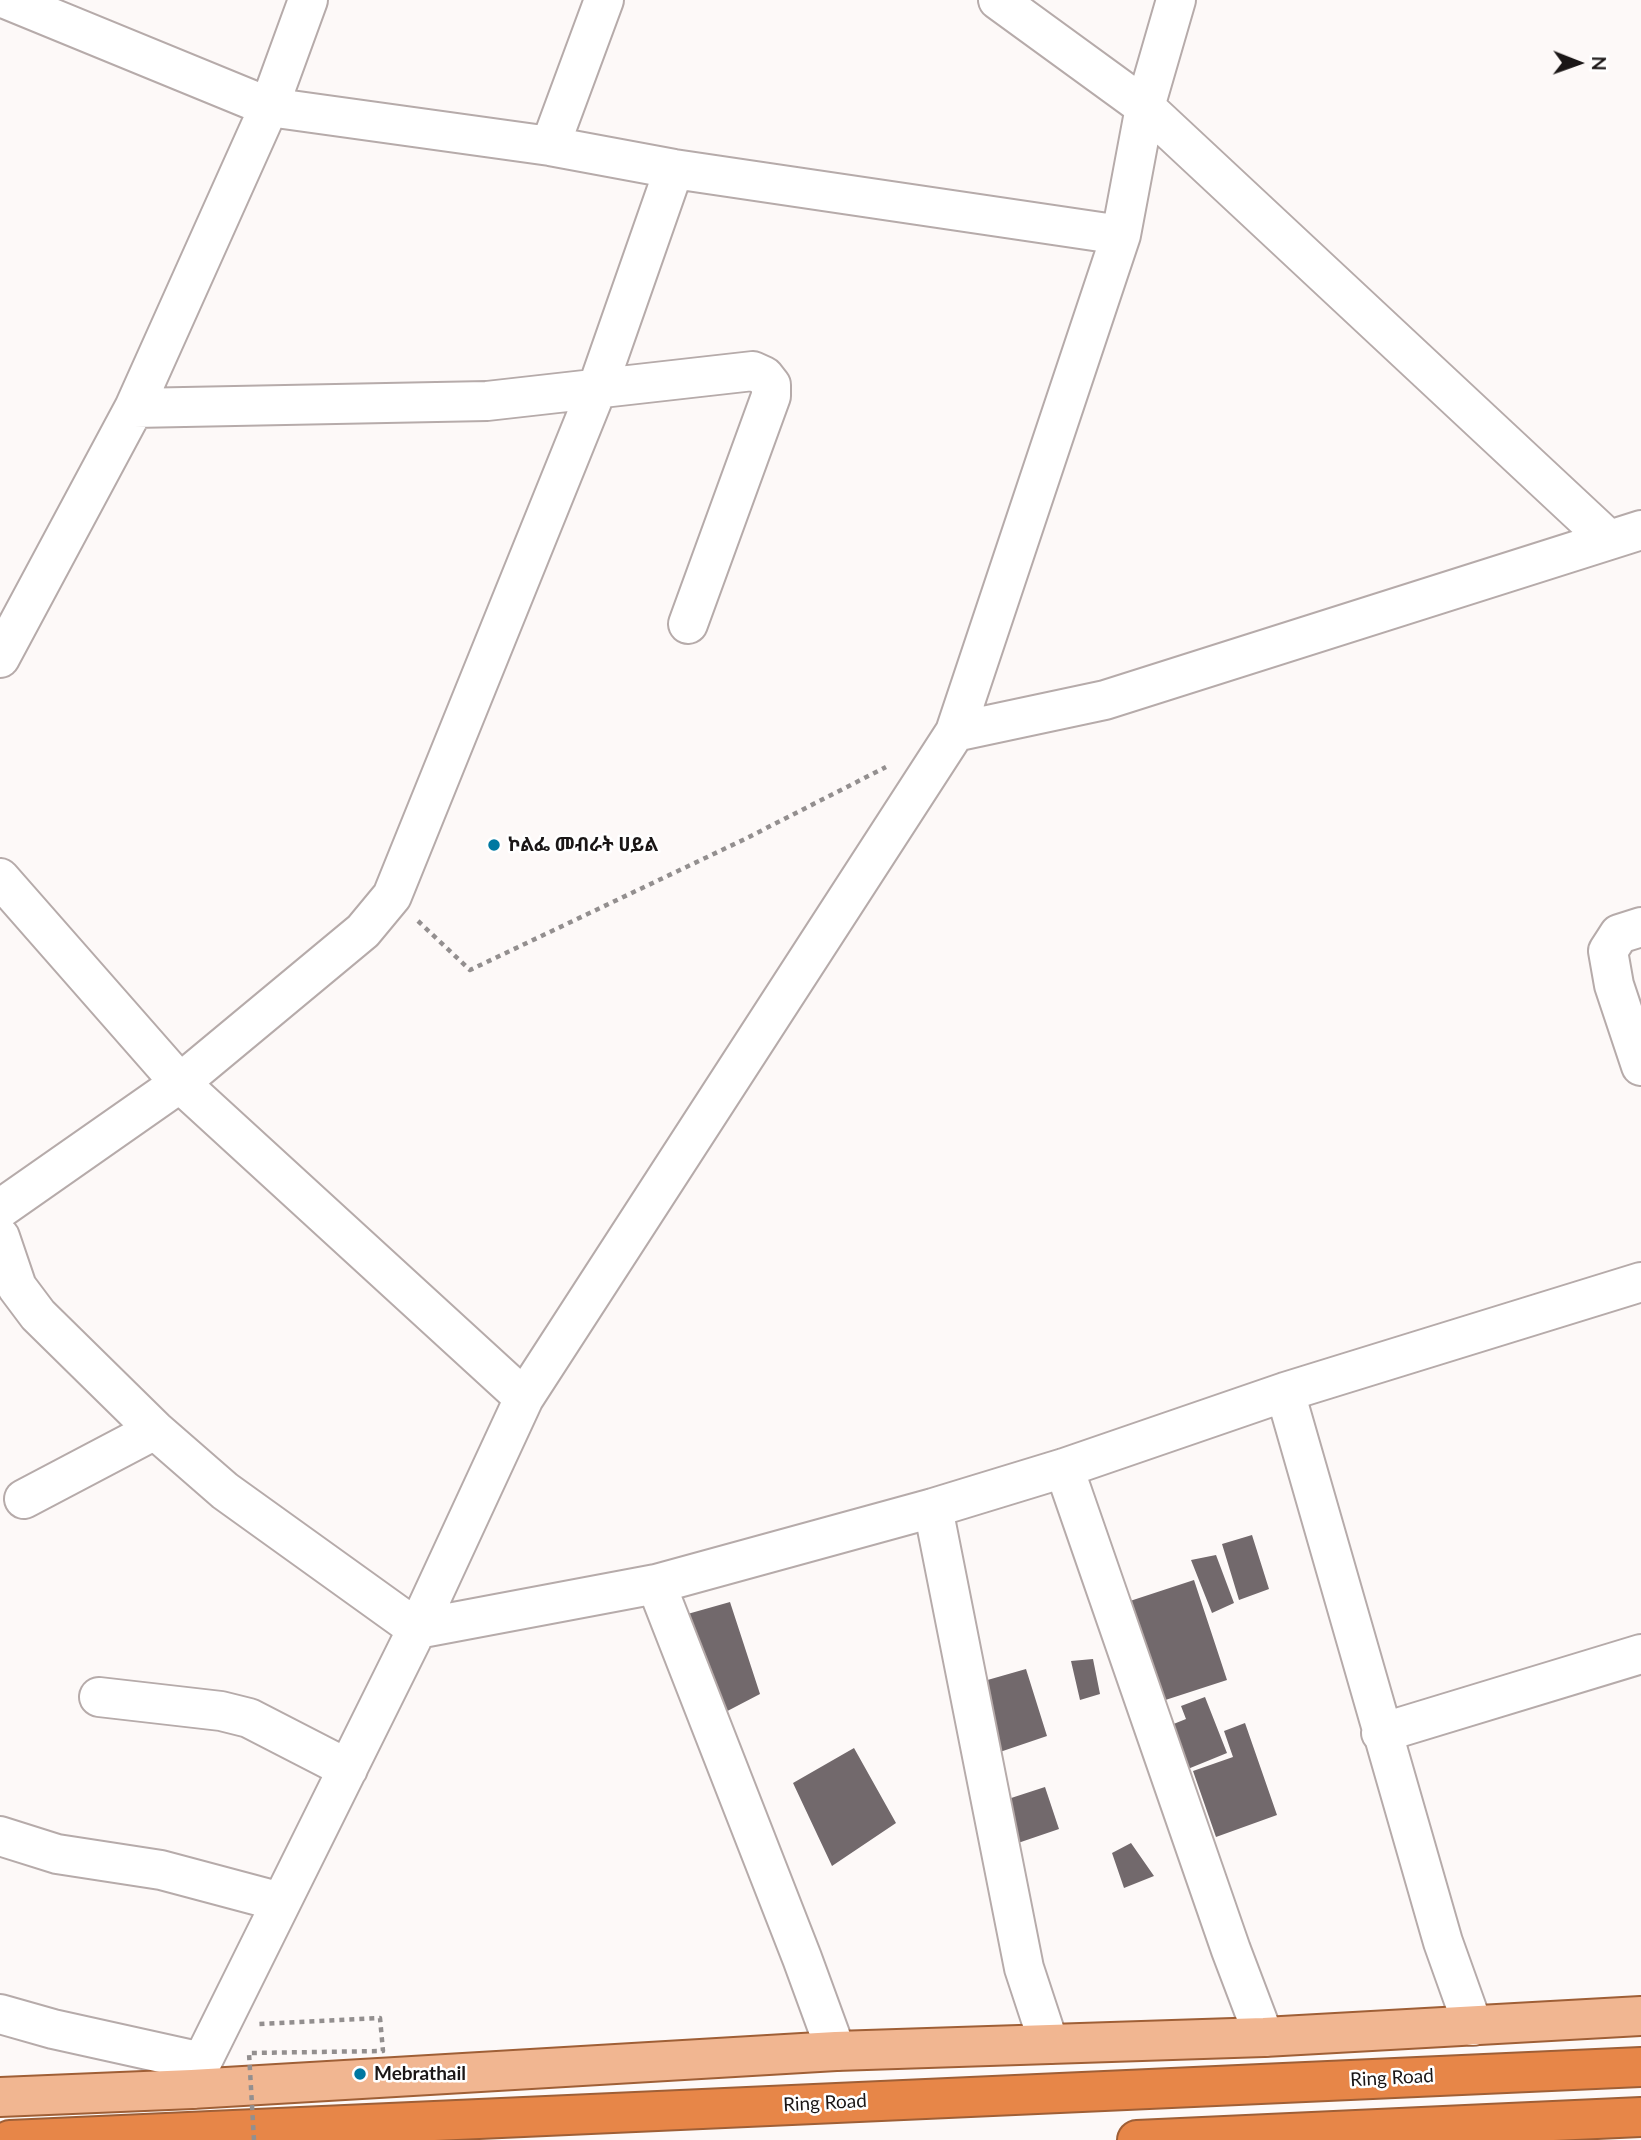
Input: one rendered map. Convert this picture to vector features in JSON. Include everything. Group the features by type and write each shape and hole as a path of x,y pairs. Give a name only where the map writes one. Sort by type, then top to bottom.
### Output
{"highway":[{"name":"Ring Road","path":"10,2140 1641,2067"},
{"path":"1137,2140 1641,2117"}],"main road":[{"path":"0,2097 197,2075 1264,2037 1641,2016"}],"street":[{"path":"8,0 269,107 550,146 674,169 1121,235"},
{"path":"0,658 134,408 269,107 309,0"},
{"path":"550,146 604,0"},
{"path":"998,0 1145,107 1625,535"},
{"path":"0,2014 197,2075 417,1629 524,1398 955,732 1121,235 1145,107 1176,0"},
{"path":"0,1209 180,1083 363,931 392,896 597,389 674,169"},
{"path":"134,408 487,401 753,370 764,376 771,385 771,396 688,624"},
{"path":"955,732 1105,700 1625,535"},
{"path":"0,878 180,1083 524,1398"},
{"path":"1641,927 1619,934 1608,951 1614,985 1641,1066"},
{"path":"0,1237 17,1287 37,1315 155,1430 225,1491 417,1629 656,1584 933,1508 1064,1468 1285,1392 1641,1282"},
{"path":"1285,1392 1381,1733 1443,1942 1473,2026"},
{"path":"24,1499 155,1430"},
{"path":"1064,1468 1231,1950 1264,2037"},
{"path":"933,1508 1024,1968 1049,2044"},
{"path":"656,1584 836,2051"},
{"path":"1381,1733 1641,1654"},
{"path":"99,1697 220,1711 249,1718 348,1769"},
{"path":"0,1836 57,1854 160,1870 281,1902"}],"path":[{"path":"392,896 470,970 745,839 893,763"},
{"path":"254,2140 249,2053 383,2051 380,2018 258,2024"}],"building":[{"path":"1252,1535 1269,1589 1239,1600 1222,1544"},
{"path":"1216,1555 1234,1603 1212,1613 1191,1560"},
{"path":"1194,1580 1227,1680 1150,1705 1130,1601"},
{"path":"730,1602 760,1694 714,1718 684,1615"},
{"path":"1093,1659 1100,1694 1080,1700 1071,1661"},
{"path":"1026,1669 1047,1736 994,1754 977,1683"},
{"path":"1205,1697 1227,1753 1178,1773 1161,1729 1186,1719 1181,1706"},
{"path":"1245,1723 1277,1815 1216,1837 1193,1771 1233,1757 1224,1731"},
{"path":"854,1748 896,1823 832,1866 793,1783"},
{"path":"1045,1787 1059,1829 1018,1843 1005,1800"},
{"path":"1131,1843 1154,1876 1124,1888 1112,1853"}],"place":[{"name":"ኮልፌ መብራት ሀይል","path":"494,845"},
{"name":"Mebrathail","path":"360,2074"}]}
